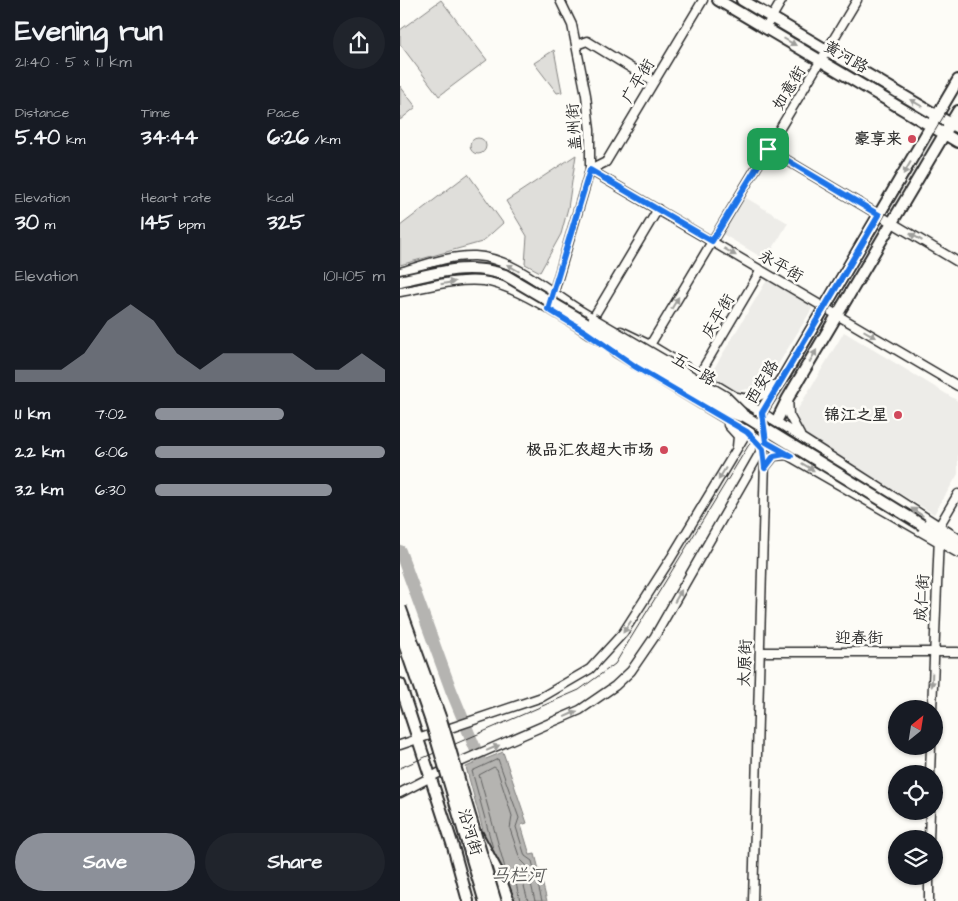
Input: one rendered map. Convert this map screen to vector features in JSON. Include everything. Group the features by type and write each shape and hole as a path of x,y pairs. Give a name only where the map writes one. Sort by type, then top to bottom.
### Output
{"highway":[{"path":"400,608 440,721 495,901"},
{"path":"400,631 432,723 485,901"},
{"path":"475,832 497,872 508,901"}],"main road":[{"name":"黄河路","path":"718,0 958,142"},
{"name":"黄河路","path":"742,0 954,125"},
{"name":"西安路","path":"747,432 762,413 786,373 958,80"},
{"name":"西安路","path":"764,446 788,398 837,315 945,134 954,125 958,111"},
{"name":"五一路","path":"400,281 457,269 485,268 505,275 751,420 958,547"},
{"name":"沿河街","path":"400,684 419,738 468,901"},
{"name":"沿河街","path":"430,776 438,782 475,901"}],"street":[{"name":"盖州街","path":"548,309 590,170 590,130 576,45 572,25 560,0"},
{"name":"广平街","path":"590,170 606,162 704,0"},
{"path":"765,28 782,0"},
{"name":"如意街","path":"650,345 857,0"},
{"path":"576,45 587,41 654,82"},
{"path":"768,149 958,262"},
{"name":"永平街","path":"590,170 958,386"},
{"path":"593,318 658,209"},
{"path":"400,272 452,258 484,257 516,269 593,318 726,396 751,420"},
{"name":"庆平街","path":"699,375 762,270"},
{"path":"400,292 460,281 483,281 502,285 548,309 717,410 751,420"},
{"path":"593,318 650,345 762,413 811,445 940,536 958,553"},
{"path":"584,331 636,367 747,432 764,446 791,456 940,536 958,538"},
{"path":"731,395 746,399 761,397 786,373"},
{"path":"788,398 792,421 801,436 811,445"},
{"path":"713,412 738,436 737,451"},
{"name":"太原街","path":"753,901 765,468 762,413"},
{"name":"西安路","path":"419,738 558,690 590,669 623,633 747,432"},
{"path":"400,793 460,762 580,710 615,686 631,671 655,636 764,446"},
{"path":"765,468 774,456 784,454 791,456"},
{"name":"成仁街","path":"932,700 933,652 941,523 958,494"},
{"name":"迎春街","path":"760,652 958,652"},
{"path":"400,745 419,738"},
{"path":"929,885 929,901"}],"shaded area":[{"path":"441,0 487,60 439,96 400,44 400,30"},
{"path":"554,50 562,92 557,93 534,63"},
{"path":"400,86 416,107 400,120"},
{"path":"478,138 486,146 478,154 470,146"},
{"path":"576,155 568,208 561,234 540,272 525,264 527,236 506,201"},
{"path":"468,174 503,223 482,242 400,265 400,226"},
{"path":"743,196 788,223 766,260 721,233"},
{"path":"767,280 813,307 765,386 737,391 710,375"},
{"path":"844,332 958,401 958,474 934,514 803,435 796,412"}],"water":[{"name":"马栏河","path":"503,752 527,823 521,825 530,855 535,854 547,901 502,901 466,767"}],"waterway":[{"name":"马栏河","path":"400,551 451,690 480,760"}],"tram line":[{"path":"400,768 579,690 615,664 753,438 958,92"}],"place":[{"name":"豪享来","path":"912,139"},
{"name":"锦江之星","path":"898,415"},
{"name":"极品汇农超大市场","path":"664,450"}],"route":[{"path":"768,149 879,215 762,413 766,442 791,456 778,454 771,458 765,468 763,449 747,432 636,367 548,309 590,170 712,241 768,149"}]}
